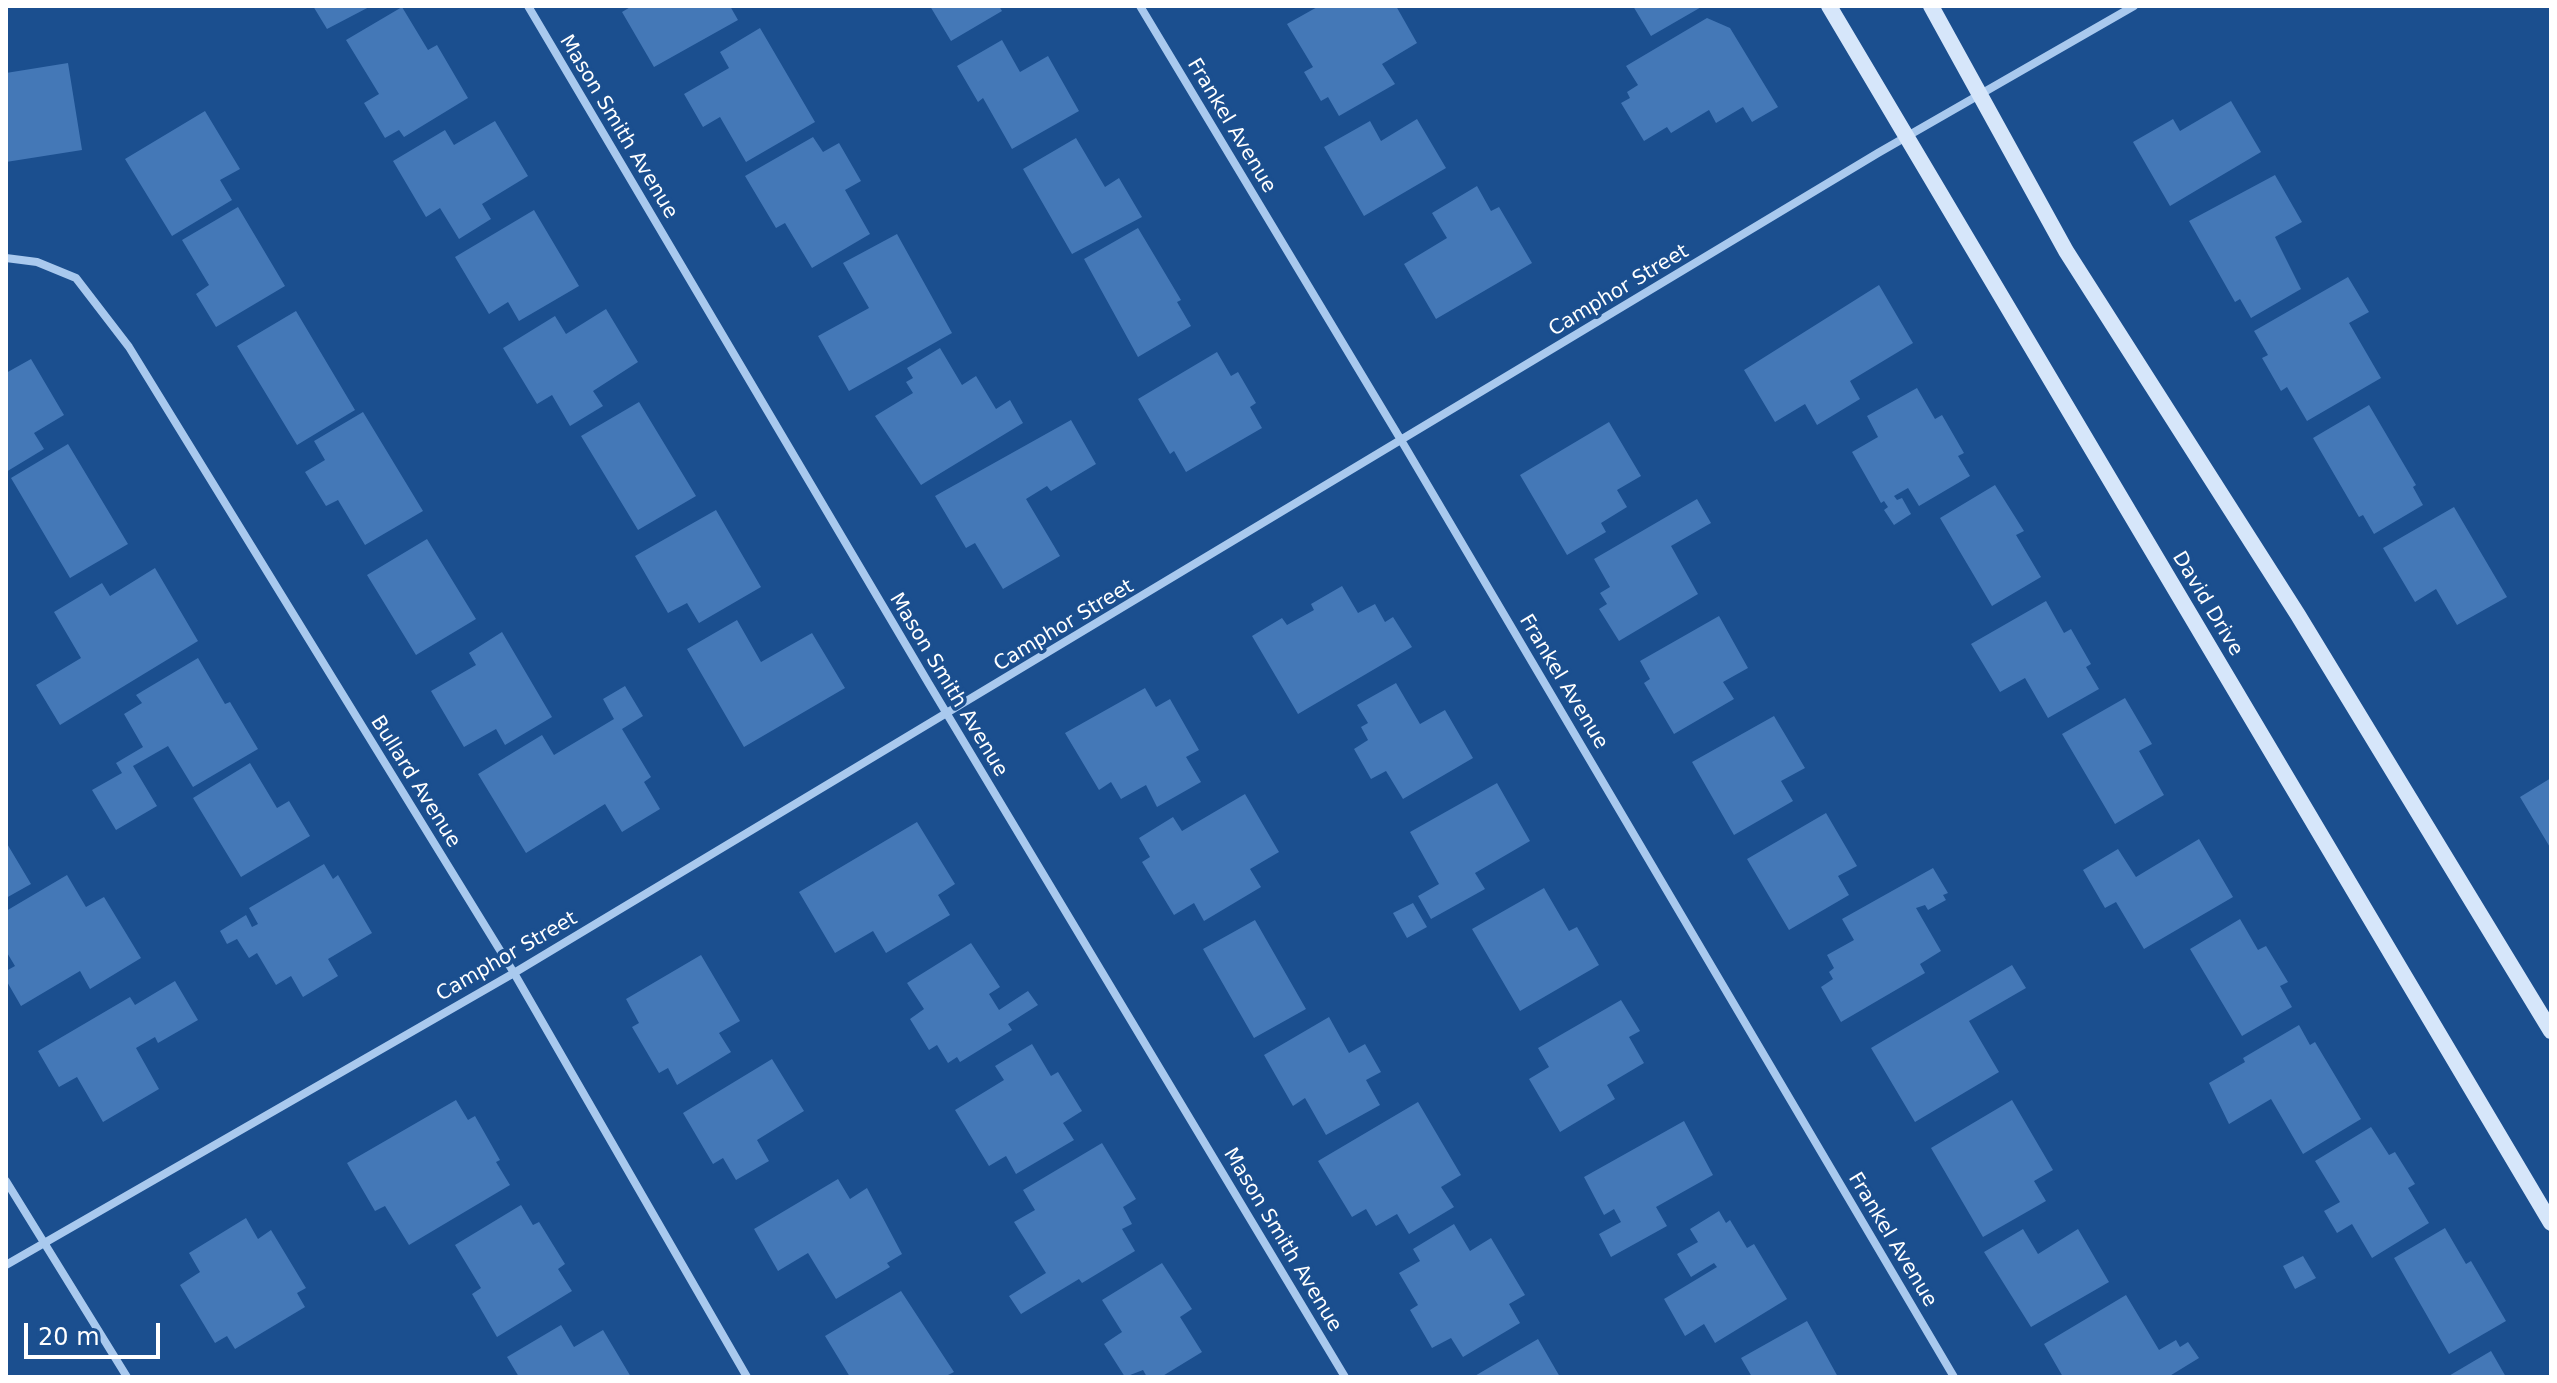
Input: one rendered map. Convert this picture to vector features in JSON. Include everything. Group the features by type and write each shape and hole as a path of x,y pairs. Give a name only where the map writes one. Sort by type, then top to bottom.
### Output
{"main road":[{"name":"David Drive","path":"1829,6 2551,1223"},
{"path":"1931,6 2066,251 2298,615 2551,1031"}],"street":[{"name":"Mason Smith Avenue","path":"528,6 947,715 1345,1377"},
{"name":"Frankel Avenue","path":"1140,6 1401,440 1954,1377"},
{"name":"Camphor Street","path":"6,1265 514,973 1978,94 2134,6"},
{"name":"Bullard Avenue","path":"6,258 37,262 76,278 129,347 514,973 747,1377"},
{"path":"6,1181 127,1377"}],"building":[{"path":"313,6 371,6 327,29"},
{"path":"632,6 730,6 738,20 654,67 622,12"},
{"path":"930,6 999,6 1002,11 951,41"},
{"path":"1319,6 1396,6 1417,43 1382,64 1395,84 1339,116 1328,97 1321,101 1304,72 1313,67 1287,24"},
{"path":"1633,6 1703,6 1651,36"},
{"path":"402,7 428,50 437,45 468,98 404,137 399,130 385,138 364,103 379,94 346,40"},
{"path":"1707,18 1730,28 1778,107 1752,122 1743,107 1716,123 1709,110 1671,133 1667,127 1644,141 1621,103 1630,98 1627,92 1638,85 1626,66"},
{"path":"760,28 815,122 746,162 720,117 703,127 684,94 729,68 720,52"},
{"path":"1002,40 1020,72 1048,56 1079,111 1012,149 983,98 978,102 957,66"},
{"path":"68,63 82,150 6,162 6,73"},
{"path":"2231,101 2261,152 2170,206 2133,142 2173,119 2180,131"},
{"path":"205,111 240,169 220,180 232,200 172,236 125,159"},
{"path":"1417,119 1446,168 1364,216 1324,147 1370,121 1381,141"},
{"path":"495,121 528,176 482,204 491,219 459,239 440,208 426,217 393,161 445,130 454,145"},
{"path":"813,137 823,152 839,143 861,181 845,190 870,234 812,268 785,223 776,228 745,176"},
{"path":"1076,138 1105,187 1119,178 1142,217 1072,254 1023,169"},
{"path":"2275,175 2302,222 2275,237 2301,289 2251,318 2240,299 2235,302 2189,221"},
{"path":"1477,186 1491,211 1499,207 1532,263 1436,319 1404,264 1447,238 1432,213"},
{"path":"238,207 285,286 216,327 196,294 209,285 182,240"},
{"path":"534,210 579,286 519,321 508,302 489,314 455,257"},
{"path":"1138,228 1181,300 1177,302 1191,326 1138,357 1084,259"},
{"path":"897,234 952,333 849,391 818,336 869,308 843,263"},
{"path":"2348,277 2369,312 2349,323 2381,378 2307,421 2287,387 2281,391 2262,358 2268,355 2254,331"},
{"path":"1879,285 1913,343 1850,381 1860,399 1817,425 1805,404 1775,422 1744,370"},
{"path":"606,309 638,362 593,391 603,406 570,426 552,395 537,404 503,348 555,316 566,334"},
{"path":"296,311 355,410 297,445 237,346"},
{"path":"940,348 962,385 976,376 996,409 1010,400 1023,423 921,485 875,416 913,393 906,382 913,378 907,368"},
{"path":"1217,352 1231,376 1238,372 1256,403 1250,407 1262,428 1186,472 1174,451 1170,454 1138,399"},
{"path":"31,359 64,415 34,433 44,449 6,472 6,373"},
{"path":"1917,388 1935,419 1942,415 1964,453 1958,456 1970,476 1919,506 1908,488 1894,496 1897,500 1902,498 1911,514 1894,525 1884,510 1888,507 1884,501 1881,503 1852,452 1878,437 1867,416"},
{"path":"639,402 696,496 638,530 581,436"},
{"path":"2369,405 2416,485 2413,487 2423,505 2374,534 2363,515 2359,517 2313,438"},
{"path":"363,412 423,511 365,545 338,500 326,506 305,472 325,460 314,441"},
{"path":"1071,420 1096,464 1051,491 1047,486 1026,499 1060,556 1003,589 975,543 966,548 935,496"},
{"path":"1609,422 1641,476 1617,490 1627,507 1601,523 1606,532 1567,555 1520,475"},
{"path":"68,444 128,544 70,578 11,478"},
{"path":"1995,485 2024,531 2016,535 2041,577 1992,606 1940,518"},
{"path":"1697,499 1711,523 1671,546 1698,594 1619,641 1599,609 1607,604 1600,593 1610,587 1594,559"},
{"path":"2454,507 2507,597 2457,625 2436,589 2415,602 2383,548"},
{"path":"716,510 761,587 699,623 687,603 668,613 635,556"},
{"path":"427,539 476,619 416,655 367,575"},
{"path":"155,568 198,641 60,725 36,685 81,658 54,612 102,583 110,596"},
{"path":"1342,586 1358,613 1375,604 1385,622 1393,617 1412,647 1298,714 1252,636 1282,618 1287,625 1314,610 1311,604"},
{"path":"2046,601 2064,633 2071,629 2091,664 2086,667 2099,689 2048,718 2025,678 2000,692 1971,644"},
{"path":"1719,616 1748,668 1723,682 1734,699 1674,734 1644,683 1650,679 1640,661"},
{"path":"737,620 761,662 812,633 845,688 744,747 687,649"},
{"path":"502,632 552,717 505,745 496,729 464,747 431,691 476,665 469,653"},
{"path":"198,658 225,704 230,702 258,749 193,787 168,746 133,766 157,806 116,830 92,790 122,773 116,763 143,747 124,714 142,703 136,695"},
{"path":"1396,683 1420,724 1445,710 1473,758 1403,799 1386,771 1371,779 1354,749 1368,740 1361,727 1368,723 1357,705"},
{"path":"625,686 643,716 622,729 651,777 644,782 660,809 622,832 605,804 526,853 478,774 542,735 554,755 614,719 603,699"},
{"path":"1145,688 1156,707 1170,699 1199,750 1186,757 1201,782 1157,807 1146,785 1121,799 1111,782 1099,790 1065,733"},
{"path":"2125,698 2152,744 2139,751 2164,795 2115,824 2062,734"},
{"path":"1774,716 1805,768 1781,781 1793,801 1734,835 1692,762"},
{"path":"250,763 277,808 289,801 310,836 241,877 193,798"},
{"path":"2551,778 2551,849 2520,797"},
{"path":"1497,783 1530,841 1475,873 1485,889 1431,919 1418,896 1439,884 1410,832"},
{"path":"1245,794 1279,852 1250,869 1261,887 1204,921 1194,903 1174,915 1142,862 1150,857 1139,838 1173,817 1182,831"},
{"path":"1826,813 1857,866 1838,876 1849,895 1789,930 1747,859"},
{"path":"917,822 955,884 938,895 950,915 886,953 873,931 835,953 799,892"},
{"path":"2199,839 2233,897 2144,949 2116,902 2105,908 2083,870 2118,849 2136,877"},
{"path":"6,842 31,884 6,898"},
{"path":"324,864 333,879 338,875 372,933 328,959 338,976 303,997 291,976 276,985 257,953 249,958 237,939 227,944 220,931 246,915 252,927 258,924 249,908"},
{"path":"1933,868 1948,893 1943,895 1946,900 1928,910 1925,905 1916,908 1941,951 1920,964 1925,973 1841,1022 1821,987 1833,979 1829,972 1834,968 1827,955 1854,940 1842,919"},
{"path":"67,875 86,907 104,897 141,958 90,989 80,971 21,1006 6,980 6,971 15,966 6,951 6,911"},
{"path":"1544,888 1569,931 1577,927 1599,965 1520,1011 1472,929"},
{"path":"1413,903 1427,927 1407,938 1393,913"},
{"path":"2240,919 2258,950 2266,946 2288,982 2280,986 2292,1007 2242,1036 2190,949"},
{"path":"1255,920 1306,1009 1254,1038 1203,949"},
{"path":"971,943 1000,987 989,994 999,1010 1028,991 1038,1005 1008,1024 1012,1030 960,1062 957,1057 948,1063 937,1045 929,1050 910,1019 924,1009 907,983"},
{"path":"701,955 740,1021 719,1033 731,1052 677,1085 668,1068 659,1073 632,1027 639,1023 626,999"},
{"path":"2012,965 2026,988 1969,1021 1999,1072 1915,1122 1871,1048"},
{"path":"175,981 198,1020 158,1043 155,1037 136,1048 159,1089 103,1122 77,1077 59,1087 38,1051 130,997 135,1005"},
{"path":"1621,1000 1640,1031 1629,1037 1644,1063 1607,1085 1615,1099 1560,1132 1529,1079 1549,1067 1538,1048"},
{"path":"1329,1017 1349,1053 1365,1044 1381,1072 1366,1080 1380,1105 1326,1135 1305,1098 1293,1106 1264,1055"},
{"path":"2299,1025 2310,1045 2315,1042 2361,1119 2303,1154 2271,1099 2229,1124 2209,1083 2245,1062 2243,1058"},
{"path":"1032,1044 1051,1076 1058,1072 1082,1111 1063,1123 1074,1140 1016,1174 1006,1156 989,1166 955,1110 1004,1080 995,1066"},
{"path":"772,1059 804,1111 757,1140 769,1161 736,1180 723,1158 713,1164 683,1113"},
{"path":"456,1100 468,1120 475,1116 510,1185 409,1245 385,1206 375,1211 347,1163"},
{"path":"2012,1100 2053,1170 2034,1181 2046,1201 1983,1237 1931,1148"},
{"path":"1418,1102 1461,1175 1441,1187 1454,1207 1409,1234 1397,1214 1376,1226 1366,1209 1352,1217 1318,1161"},
{"path":"1684,1121 1713,1175 1656,1207 1667,1226 1611,1257 1599,1234 1621,1222 1614,1209 1604,1215 1584,1177"},
{"path":"2371,1127 2389,1155 2395,1152 2415,1184 2408,1188 2429,1223 2372,1258 2352,1224 2337,1233 2324,1211 2340,1202 2315,1161"},
{"path":"1102,1143 1136,1199 1123,1207 1132,1224 1122,1229 1135,1251 1082,1283 1079,1279 1021,1314 1009,1296 1046,1273 1014,1222 1035,1210 1023,1190"},
{"path":"838,1179 850,1199 867,1188 902,1254 887,1263 890,1267 836,1299 808,1253 778,1271 754,1229"},
{"path":"521,1205 533,1225 539,1222 565,1264 558,1269 572,1291 497,1337 472,1294 481,1288 455,1245"},
{"path":"1719,1211 1726,1223 1730,1220 1747,1248 1754,1244 1787,1299 1715,1343 1704,1324 1685,1336 1664,1299 1717,1267 1714,1263 1691,1277 1677,1254 1698,1242 1690,1229"},
{"path":"246,1218 258,1239 271,1230 306,1288 297,1293 305,1307 235,1349 227,1336 215,1343 180,1285 200,1272 189,1253"},
{"path":"1454,1224 1470,1251 1491,1238 1525,1295 1509,1304 1520,1323 1463,1357 1451,1338 1432,1348 1410,1310 1418,1305 1399,1273 1420,1261 1413,1249"},
{"path":"2445,1228 2466,1264 2471,1261 2506,1321 2449,1354 2394,1258"},
{"path":"2023,1229 2038,1254 2078,1229 2109,1282 2031,1327 1984,1252"},
{"path":"2303,1256 2316,1278 2295,1289 2283,1266"},
{"path":"1162,1263 1192,1309 1180,1317 1202,1352 1161,1377 1147,1377 1143,1370 1125,1377 1104,1344 1122,1332 1102,1300"},
{"path":"901,1291 954,1372 944,1377 850,1377 825,1336"},
{"path":"2126,1295 2159,1350 2176,1340 2180,1347 2188,1342 2199,1358 2168,1377 2063,1377 2044,1344"},
{"path":"1807,1321 1838,1377 1752,1377 1741,1358"},
{"path":"561,1325 574,1347 603,1330 631,1377 519,1377 507,1357"},
{"path":"1538,1339 1560,1377 1473,1377"},
{"path":"2491,1351 2506,1377 2447,1377"}]}
